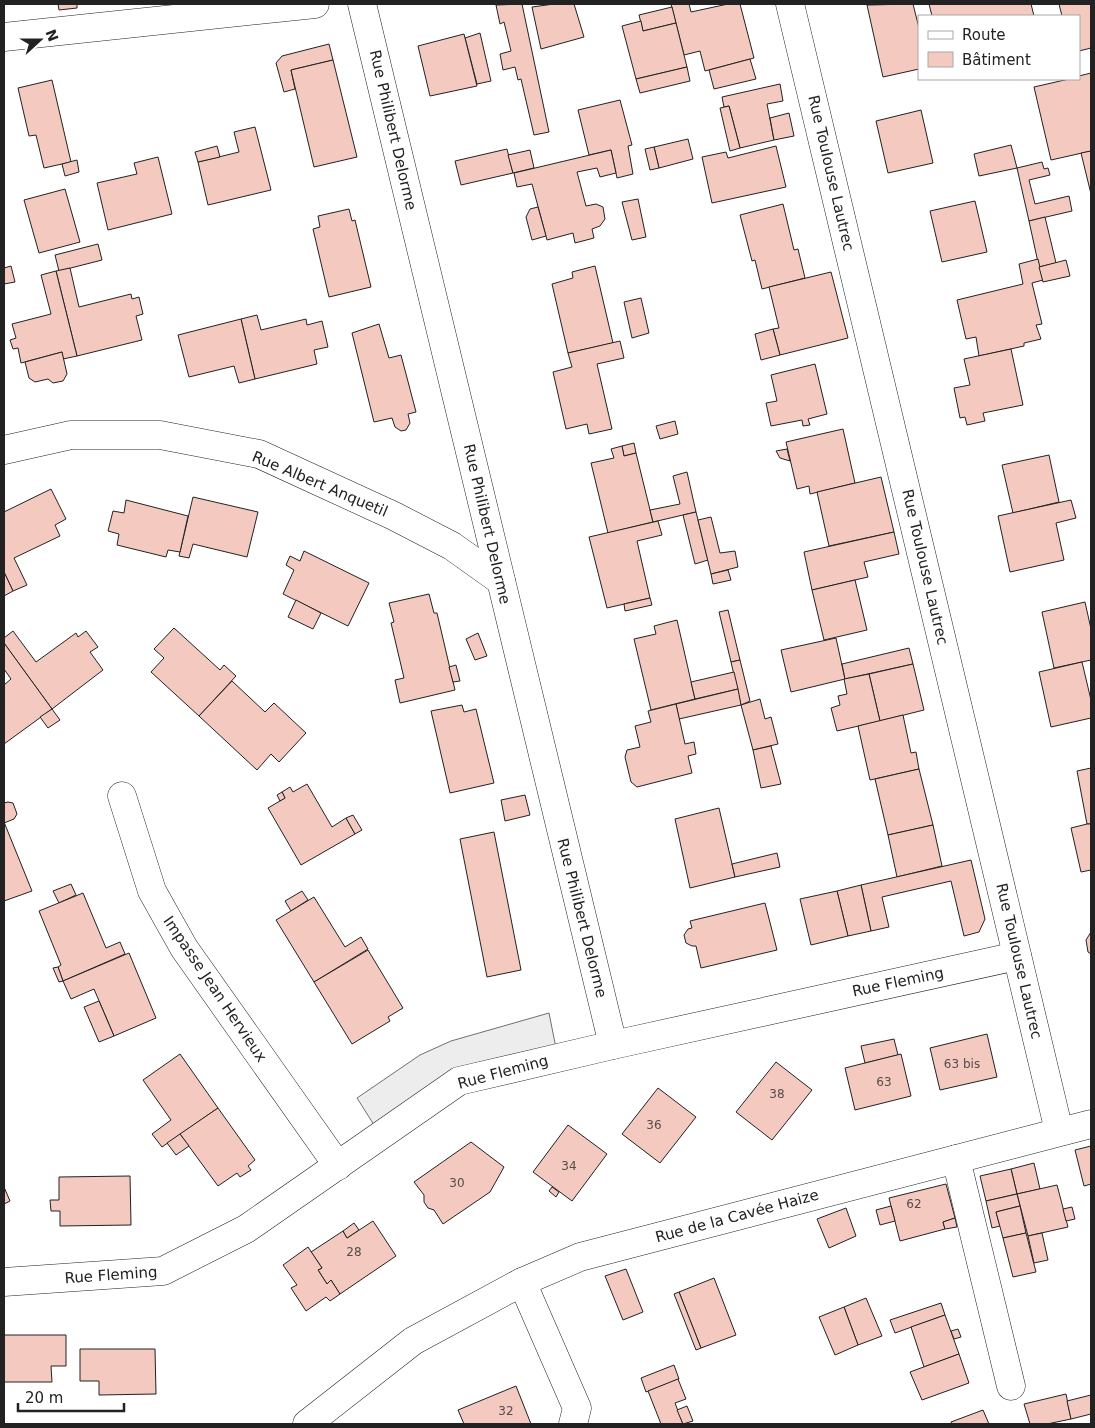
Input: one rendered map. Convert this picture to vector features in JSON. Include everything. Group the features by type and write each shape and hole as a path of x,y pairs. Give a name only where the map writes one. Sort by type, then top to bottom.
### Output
{"street":[{"path":"4,37 315,4"},
{"name":"Rue Philibert Delorme","path":"362,4 613,1045"},
{"name":"Rue Toulouse Lautrec","path":"790,4 1059,1131"},
{"name":"Rue Albert Anquetil","path":"4,450 71,434 160,435 259,454 394,516 452,546 501,581"},
{"name":"Impasse Jean Hervieux","path":"122,796 152,891 184,948 338,1166"},
{"name":"Rue Fleming","path":"4,1282 163,1271 246,1229 459,1081 1017,956"},
{"name":"Rue de la Cavée Haize","path":"307,1424 413,1341 522,1282 580,1257 1091,1124"},
{"path":"956,1159 1011,1386"},
{"path":"522,1282 576,1408 573,1424"}],"shaded area":[{"path":"549,1013 558,1058 459,1081 381,1136 357,1098 420,1055 451,1041"}],"building":[{"path":"58,4 77,4 77,8 59,10"},
{"path":"522,4 549,132 534,135 521,79 518,80 515,67 503,70 500,54 511,51 504,22 500,24 496,5"},
{"path":"574,4 584,37 541,49 532,7"},
{"path":"671,4 689,4 691,12 728,4 740,4 754,58 705,71 700,51 684,55"},
{"path":"913,4 918,24 918,69 883,77 867,5"},
{"path":"929,4 1031,4 1034,15 932,15"},
{"path":"1059,4 1091,4 1091,48 1080,51 1080,15 1062,15"},
{"path":"672,7 676,23 643,31 639,15"},
{"path":"641,21 643,31 676,23 687,67 636,79 622,26"},
{"path":"480,33 491,81 477,84 465,38"},
{"path":"464,34 477,86 430,96 418,46"},
{"path":"329,44 333,60 291,70 295,89 284,92 276,63 282,56"},
{"path":"750,59 756,79 714,89 709,70"},
{"path":"333,60 357,157 314,167 291,70"},
{"path":"687,67 690,81 640,93 636,79"},
{"path":"1091,73 1091,151 1051,160 1034,87 1065,80 1080,80 1080,76"},
{"path":"52,80 71,162 44,168 36,135 29,136 18,88"},
{"path":"780,84 783,101 767,104 774,140 740,148 729,106 724,107 722,97"},
{"path":"620,100 632,145 628,146 633,174 617,178 611,150 589,155 578,110"},
{"path":"729,106 740,148 730,151 720,108"},
{"path":"921,110 933,163 888,173 876,121"},
{"path":"789,113 794,136 774,140 770,118"},
{"path":"255,127 271,190 208,205 198,162 239,152 234,132"},
{"path":"688,139 693,159 659,168 654,147"},
{"path":"1011,145 1017,168 979,176 974,154"},
{"path":"217,146 220,157 198,162 195,152"},
{"path":"776,146 786,187 712,203 702,157 726,152 728,158"},
{"path":"654,147 659,168 650,170 645,149"},
{"path":"507,149 513,173 461,185 455,161"},
{"path":"530,150 534,168 513,173 508,155"},
{"path":"611,150 616,173 600,177 597,168 577,172 586,206 596,204 603,207 605,219 600,226 592,229 594,238 575,243 573,233 547,240 532,184 517,187 514,173"},
{"path":"1091,151 1091,194 1081,153"},
{"path":"158,157 172,214 108,230 97,183 137,174 134,163"},
{"path":"77,160 79,172 65,176 62,164"},
{"path":"1042,162 1044,169 1048,168 1050,175 1029,180 1035,204 1069,196 1072,211 1029,221 1017,168"},
{"path":"65,189 80,242 39,253 24,200"},
{"path":"638,199 646,237 632,240 622,202"},
{"path":"975,201 987,252 942,262 930,211"},
{"path":"783,204 794,250 798,249 805,278 762,289 755,260 752,261 740,215"},
{"path":"538,207 546,236 532,240 526,217 530,209"},
{"path":"349,209 352,221 355,220 371,287 329,297 313,229 320,227 318,216"},
{"path":"1045,217 1056,263 1039,267 1029,221"},
{"path":"98,244 102,260 59,271 55,255"},
{"path":"1038,259 1043,280 1032,283 1042,324 1036,325 1041,339 1024,343 1024,346 979,356 976,337 966,339 957,300 1023,284 1019,264"},
{"path":"1066,260 1070,276 1043,282 1039,267"},
{"path":"11,266 15,282 4,284 4,268"},
{"path":"595,266 613,343 568,353 552,284 573,278 572,272"},
{"path":"70,268 79,307 131,294 132,299 139,297 143,314 136,316 142,340 77,356 56,271"},
{"path":"56,271 77,356 63,359 62,352 21,363 18,348 13,349 10,340 16,338 12,324 51,314 41,275"},
{"path":"831,272 848,338 780,355 773,329 779,328 769,287"},
{"path":"641,298 649,333 632,338 624,302"},
{"path":"257,315 261,330 306,319 307,325 322,321 328,347 314,350 317,364 255,379 241,319"},
{"path":"241,319 255,379 239,383 234,366 189,377 178,335"},
{"path":"379,324 389,358 401,355 416,412 408,414 410,423 406,430 401,431 395,427 392,418 374,422 352,333"},
{"path":"773,329 780,355 761,360 755,334"},
{"path":"620,341 624,358 597,364 612,429 589,434 587,424 566,429 553,372 572,367 568,353"},
{"path":"1011,349 1023,405 983,413 985,421 967,425 965,417 960,418 954,388 970,385 964,359"},
{"path":"62,352 67,374 63,381 53,383 48,379 35,382 29,378 25,362"},
{"path":"815,364 827,414 808,419 810,425 803,426 802,420 771,426 766,403 777,401 771,375"},
{"path":"675,421 678,434 660,439 656,426"},
{"path":"843,429 855,483 810,494 809,486 797,489 786,442"},
{"path":"634,443 636,453 624,456 622,446"},
{"path":"622,446 624,456 636,453 653,522 608,533 591,463 614,458 611,449"},
{"path":"787,449 790,461 780,458 776,451"},
{"path":"1049,455 1059,502 1013,513 1002,465"},
{"path":"687,472 696,512 653,522 650,510 680,504 673,476"},
{"path":"881,477 894,532 829,546 817,492"},
{"path":"51,489 66,519 55,525 60,536 14,558 27,585 13,591 4,572 4,512"},
{"path":"193,497 258,512 247,557 193,544 189,558 179,556"},
{"path":"126,500 188,516 180,552 168,550 166,557 117,545 119,534 108,531 113,511 124,513"},
{"path":"1071,500 1076,518 1056,523 1064,560 1010,572 998,516"},
{"path":"696,512 708,560 695,564 683,515"},
{"path":"711,517 720,553 735,551 738,567 711,574 698,520"},
{"path":"658,521 662,535 637,541 650,598 607,608 589,537"},
{"path":"894,532 899,554 864,562 868,577 812,590 804,552"},
{"path":"304,551 369,583 348,626 283,594 294,570 286,565 290,556 300,561"},
{"path":"728,570 731,580 713,584 711,574"},
{"path":"4,572 13,591 4,596"},
{"path":"855,580 867,630 824,640 812,590"},
{"path":"429,594 434,613 437,613 455,690 400,703 395,680 404,678 391,623 394,622 389,603"},
{"path":"650,598 652,605 625,611 624,604"},
{"path":"296,600 321,613 313,629 288,617"},
{"path":"1085,602 1091,629 1091,660 1054,668 1042,612"},
{"path":"728,610 740,660 731,662 719,612"},
{"path":"677,620 695,699 651,710 634,639 656,634 654,626"},
{"path":"174,628 220,670 224,665 236,676 199,716 151,672 164,658 154,649"},
{"path":"13,631 36,662 76,633 78,637 86,631 98,647 90,652 103,670 52,709 4,643 4,638"},
{"path":"478,633 487,656 475,660 466,639"},
{"path":"836,638 845,679 791,692 781,650"},
{"path":"4,643 52,709 4,744 4,685 11,679 4,669"},
{"path":"909,648 913,664 845,679 842,664"},
{"path":"740,660 750,701 741,705 731,662"},
{"path":"1082,662 1091,700 1091,718 1051,727 1039,672"},
{"path":"913,664 924,710 880,721 869,674"},
{"path":"456,665 460,681 453,682 449,667"},
{"path":"734,672 738,689 695,699 691,682"},
{"path":"869,674 880,721 837,731 831,708 840,705 838,696 847,694 844,679"},
{"path":"232,681 265,712 274,703 306,733 279,762 271,754 257,770 199,716"},
{"path":"738,689 741,705 679,719 676,704"},
{"path":"760,699 765,719 771,717 778,744 753,750 741,705"},
{"path":"676,704 685,744 694,742 696,754 688,756 692,773 637,787 631,782 625,757 627,750 640,747 635,726 651,722 648,711"},
{"path":"462,705 464,712 476,709 494,783 450,793 431,711"},
{"path":"52,709 60,720 48,728 40,717"},
{"path":"903,715 911,753 916,752 919,769 870,780 858,726"},
{"path":"771,746 781,784 761,788 753,750"},
{"path":"1091,768 1091,824 1087,824 1077,771"},
{"path":"919,769 933,825 888,835 875,779"},
{"path":"307,784 332,827 346,818 355,834 301,865 268,808 285,798 282,792 290,787 293,792"},
{"path":"282,792 285,798 280,801 277,795"},
{"path":"525,795 530,815 505,821 501,800"},
{"path":"4,803 13,803 17,814 14,819 4,823"},
{"path":"719,808 735,877 690,888 675,819"},
{"path":"353,815 362,830 355,834 346,818"},
{"path":"4,822 32,891 4,901"},
{"path":"1091,824 1091,870 1081,872 1071,828"},
{"path":"933,825 942,866 897,877 888,835"},
{"path":"494,832 521,970 487,977 460,839"},
{"path":"777,853 780,867 735,877 732,864"},
{"path":"971,860 985,919 979,932 964,936 951,881 882,897 889,927 871,931 861,885"},
{"path":"71,884 76,895 59,903 53,891"},
{"path":"861,885 871,931 848,936 837,891"},
{"path":"302,891 308,900 291,911 285,901"},
{"path":"837,891 848,936 811,945 800,899"},
{"path":"83,893 106,948 120,942 125,954 63,981 58,967 61,965 39,911"},
{"path":"314,897 345,947 361,937 368,949 314,982 276,920"},
{"path":"765,903 777,950 701,968 696,946 686,943 684,935 688,929 692,928 690,921"},
{"path":"1091,932 1091,954 1088,952 1086,940"},
{"path":"368,950 403,1008 388,1017 390,1021 352,1044 314,982"},
{"path":"129,953 156,1018 114,1036 94,989 71,999 63,981"},
{"path":"58,967 63,981 59,982 53,968"},
{"path":"99,1001 114,1036 99,1042 84,1007"},
{"path":"987,1034 997,1077 940,1090 930,1048"},
{"path":"894,1039 898,1055 865,1063 861,1046"},
{"path":"180,1054 218,1108 162,1147 152,1134 171,1120 143,1080"},
{"path":"901,1054 911,1096 855,1110 845,1068"},
{"path":"776,1062 812,1090 772,1140 736,1112"},
{"path":"658,1088 696,1117 660,1163 622,1134"},
{"path":"218,1108 255,1160 248,1166 251,1170 240,1177 237,1173 218,1186 180,1134"},
{"path":"568,1125 607,1154 572,1201 533,1172"},
{"path":"180,1134 189,1146 176,1155 167,1143"},
{"path":"471,1142 504,1167 490,1192 443,1224 434,1210 428,1208 424,1202 424,1195 414,1182"},
{"path":"1091,1146 1091,1184 1084,1186 1075,1150"},
{"path":"1034,1163 1040,1189 1017,1194 1011,1169"},
{"path":"1011,1169 1017,1194 986,1201 980,1176"},
{"path":"130,1176 131,1225 60,1226 60,1211 51,1211 50,1200 59,1200 59,1177"},
{"path":"946,1184 955,1218 943,1222 945,1229 900,1241 889,1198"},
{"path":"1057,1185 1068,1227 1028,1236 1017,1194"},
{"path":"4,1187 10,1201 4,1204"},
{"path":"552,1187 559,1192 556,1197 549,1191"},
{"path":"1017,1194 1020,1206 996,1212 1000,1226 992,1228 986,1201"},
{"path":"891,1206 895,1221 880,1225 876,1210"},
{"path":"1020,1206 1026,1233 1003,1238 996,1212"},
{"path":"1072,1207 1075,1219 1066,1221 1063,1209"},
{"path":"846,1208 856,1236 829,1248 817,1219"},
{"path":"955,1218 957,1227 945,1229 943,1222"},
{"path":"373,1221 396,1256 340,1294 331,1280 327,1284 318,1270 322,1268 311,1252 343,1231 347,1238"},
{"path":"354,1223 359,1230 347,1238 343,1231"},
{"path":"1026,1233 1036,1272 1013,1277 1003,1238"},
{"path":"1042,1233 1048,1260 1034,1263 1028,1236"},
{"path":"308,1247 322,1268 318,1270 327,1284 331,1280 340,1294 330,1301 326,1297 306,1311 291,1288 297,1285 283,1265"},
{"path":"626,1269 643,1312 623,1320 605,1276"},
{"path":"714,1278 736,1335 701,1348 679,1292"},
{"path":"679,1292 701,1348 696,1350 674,1294"},
{"path":"866,1298 882,1336 858,1345 844,1307"},
{"path":"941,1303 945,1315 895,1333 890,1320"},
{"path":"844,1307 858,1345 835,1355 819,1317"},
{"path":"945,1315 959,1354 924,1367 911,1327"},
{"path":"958,1329 961,1337 954,1339 951,1331"},
{"path":"4,1335 66,1335 66,1366 51,1366 52,1382 4,1382"},
{"path":"80,1349 155,1349 156,1394 99,1395 99,1381 80,1381"},
{"path":"959,1354 969,1383 922,1400 910,1372"},
{"path":"674,1365 679,1379 646,1392 641,1378"},
{"path":"678,1379 686,1399 675,1403 683,1424 661,1424 648,1391"},
{"path":"516,1386 531,1424 464,1424 458,1410"},
{"path":"1066,1394 1071,1419 1047,1424 1030,1424 1024,1404"},
{"path":"1091,1395 1091,1414 1071,1419 1067,1401"},
{"path":"687,1406 693,1421 683,1424 677,1410"},
{"path":"983,1410 989,1424 952,1424 951,1422"}]}
